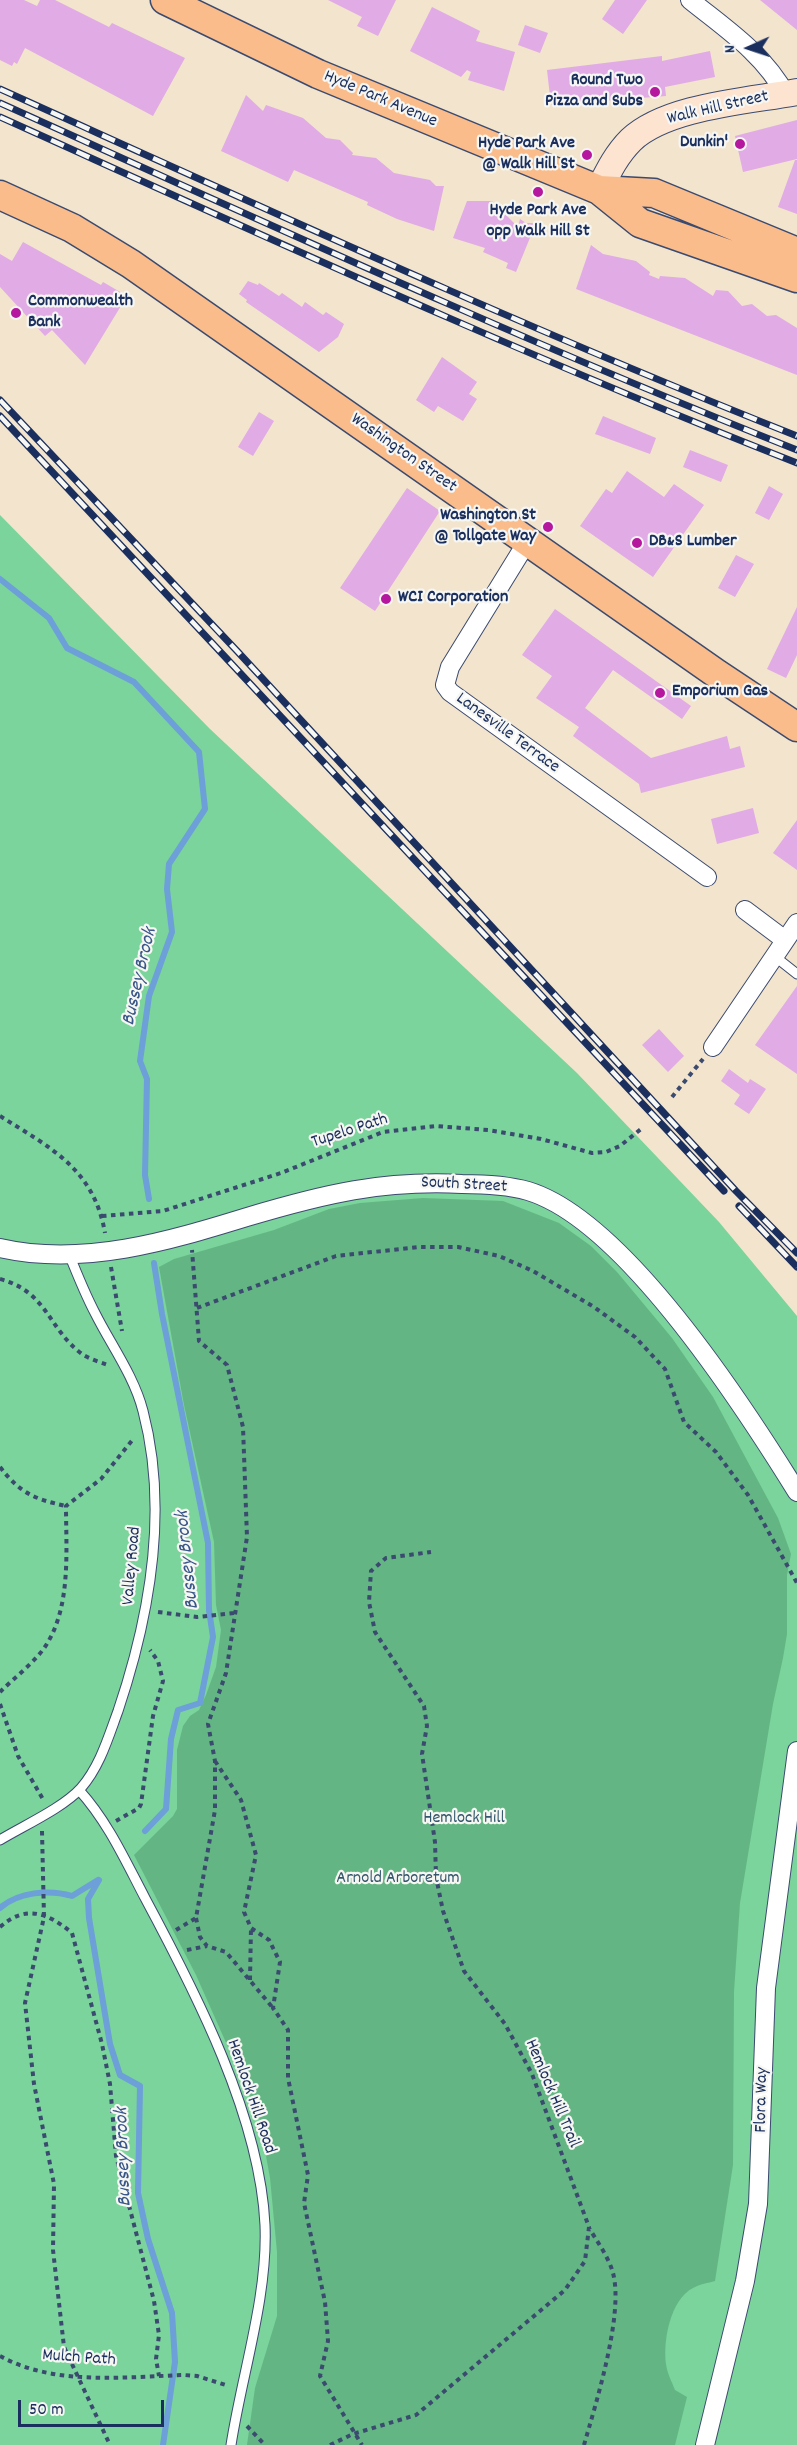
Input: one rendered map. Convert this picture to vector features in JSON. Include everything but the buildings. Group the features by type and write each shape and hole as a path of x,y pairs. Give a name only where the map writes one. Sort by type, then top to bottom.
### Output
{"main road":[{"name":"Hyde Park Avenue","path":"165,0 318,74 599,190 640,223 797,278"},
{"name":"Walk Hill Street","path":"599,190 613,161 632,139 662,121 708,108 791,94"},
{"name":"Hyde Park Avenue","path":"599,190 654,193 797,252"},
{"name":"Washington Street","path":"0,195 72,228 116,254 527,542 791,717"}],"street":[{"path":"690,0 756,52 791,94"},
{"name":"Lanesville Terrace","path":"527,542 450,667 445,684 457,698 706,877"},
{"path":"745,910 785,940"},
{"path":"714,1047 773,954 797,923"},
{"name":"South Street","path":"0,1248 28,1253 69,1254 108,1251 184,1234 333,1192 390,1184 499,1186 544,1197 583,1221 648,1284 728,1387 797,1492"},
{"name":"Flora Way","path":"705,2445 745,2281 758,2205 766,1988 797,1751"}],"lane":[{"path":"773,954 797,974"},
{"name":"Valley Road","path":"0,1840 79,1790 98,1766 129,1678 145,1615 152,1568 153,1464 145,1419 127,1372 94,1311 69,1254"},
{"name":"Hemlock Hill Road","path":"79,1790 108,1825 174,1952 230,2080 253,2149 260,2181 264,2245 259,2297 231,2445"}],"path":[{"path":"672,1097 714,1047"},
{"path":"0,1116 72,1165 89,1186 102,1216 104,1230"},
{"name":"Tupelo Path","path":"102,1216 164,1211 281,1173 383,1132 436,1126 488,1130 541,1139 592,1153 606,1152 620,1146 641,1129"},
{"path":"184,1234 192,1247 199,1341 227,1365 243,1427 247,1537 226,1673 208,1724 215,1761 215,1810 196,1918 200,1937 207,1946"},
{"path":"196,1308 336,1256 419,1247 458,1247 499,1256 533,1271 594,1307 635,1337 665,1369 684,1422 716,1452 748,1495 797,1583"},
{"path":"111,1268 127,1372"},
{"path":"0,1279 19,1284 37,1300 82,1353 127,1372"},
{"path":"66,1506 108,1471 128,1449 145,1419"},
{"path":"0,1467 13,1484 36,1499 66,1506"},
{"path":"0,1692 48,1644 57,1622 62,1600 66,1554 66,1506"},
{"name":"Hemlock Hill Trail","path":"330,2445 353,2434 416,2415 565,2290 585,2261 589,2227 532,2074 505,2024 464,1971 443,1911 436,1877 435,1842 422,1754 427,1726 424,1706 375,1632 369,1602 371,1571 386,1558 431,1552"},
{"path":"145,1615 158,1612 197,1617 234,1613"},
{"path":"108,1825 135,1811 141,1804 153,1716 163,1681 163,1673 153,1652 139,1640"},
{"path":"0,1704 18,1756 45,1813 44,1917 25,2003 34,2084 54,2184 53,2250 64,2347 110,2445"},
{"path":"215,1761 241,1800 256,1854 244,1912 251,1928 250,1980"},
{"path":"0,1927 25,1912 35,1912 60,1923 72,1934 102,2044 110,2084 116,2156 154,2301 159,2335 156,2360 159,2376"},
{"path":"165,1936 196,1918"},
{"path":"251,1928 269,1940 280,1962 273,2008"},
{"path":"174,1952 207,1946 226,1952 273,2008 288,2030 288,2078 308,2175 304,2203 325,2302 328,2341 320,2376 353,2434 362,2445"},
{"path":"584,2445 605,2372 615,2292 613,2271 589,2227"},
{"name":"Mulch Path","path":"0,2356 21,2368 80,2377 197,2376 241,2391"},
{"path":"236,2415 265,2445"}],"green space":[{"name":"Arnold Arboretum","path":"0,515 210,729 577,1073 719,1222 797,1316 797,2445 0,2445"},
{"name":"Hemlock Hill","path":"423,1198 503,1201 559,1223 591,1246 617,1272 672,1338 713,1397 778,1518 791,1554 787,1575 787,1634 740,1903 734,1992 733,2165 715,2281 696,2287 685,2294 674,2311 667,2333 665,2355 667,2371 675,2390 687,2397 675,2445 247,2445 255,2388 277,2316 277,2252 270,2178 259,2117 196,1975 134,1855 173,1816 177,1809 177,1750 183,1726 190,1716 199,1710 206,1695 216,1667 221,1630 216,1605 214,1542 184,1405 159,1267 174,1259 274,1230 329,1209 360,1203"}],"waterway":[{"name":"Bussey Brook","path":"0,579 49,618 67,648 134,682 199,752 205,809 169,864 167,889 172,932 149,996 140,1061 147,1079 145,1175 149,1199"},
{"name":"Bussey Brook","path":"145,1831 166,1809 171,1739 178,1710 200,1703 213,1637 209,1610 208,1543 162,1314 154,1263"},
{"path":"0,1908 16,1898 34,1893 72,1896 98,1880"},
{"name":"Bussey Brook","path":"99,1880 88,1899 89,1918 110,2044 120,2075 140,2086 138,2193 148,2239 172,2313 175,2362 163,2445"}],"railway":[{"path":"0,89 496,311 797,436"},
{"path":"0,103 496,325 797,450"},
{"path":"0,117 496,338 797,463"},
{"path":"0,400 238,652 736,1191 797,1253"},
{"path":"0,416 724,1191"},
{"path":"739,1206 797,1267"}],"place":[{"name":"Round Two Pizza and Subs","path":"655,92"},
{"name":"Dunkin'","path":"740,144"},
{"name":"Hyde Park Ave @ Walk Hill St","path":"587,155"},
{"name":"Hyde Park Ave opp Walk Hill St","path":"538,192"},
{"name":"Commonwealth Bank","path":"16,313"},
{"name":"Washington St @ Tollgate Way","path":"548,527"},
{"name":"DB&S Lumber","path":"637,543"},
{"name":"WCI Corporation","path":"386,599"},
{"name":"Emporium Gas","path":"660,693"}]}
